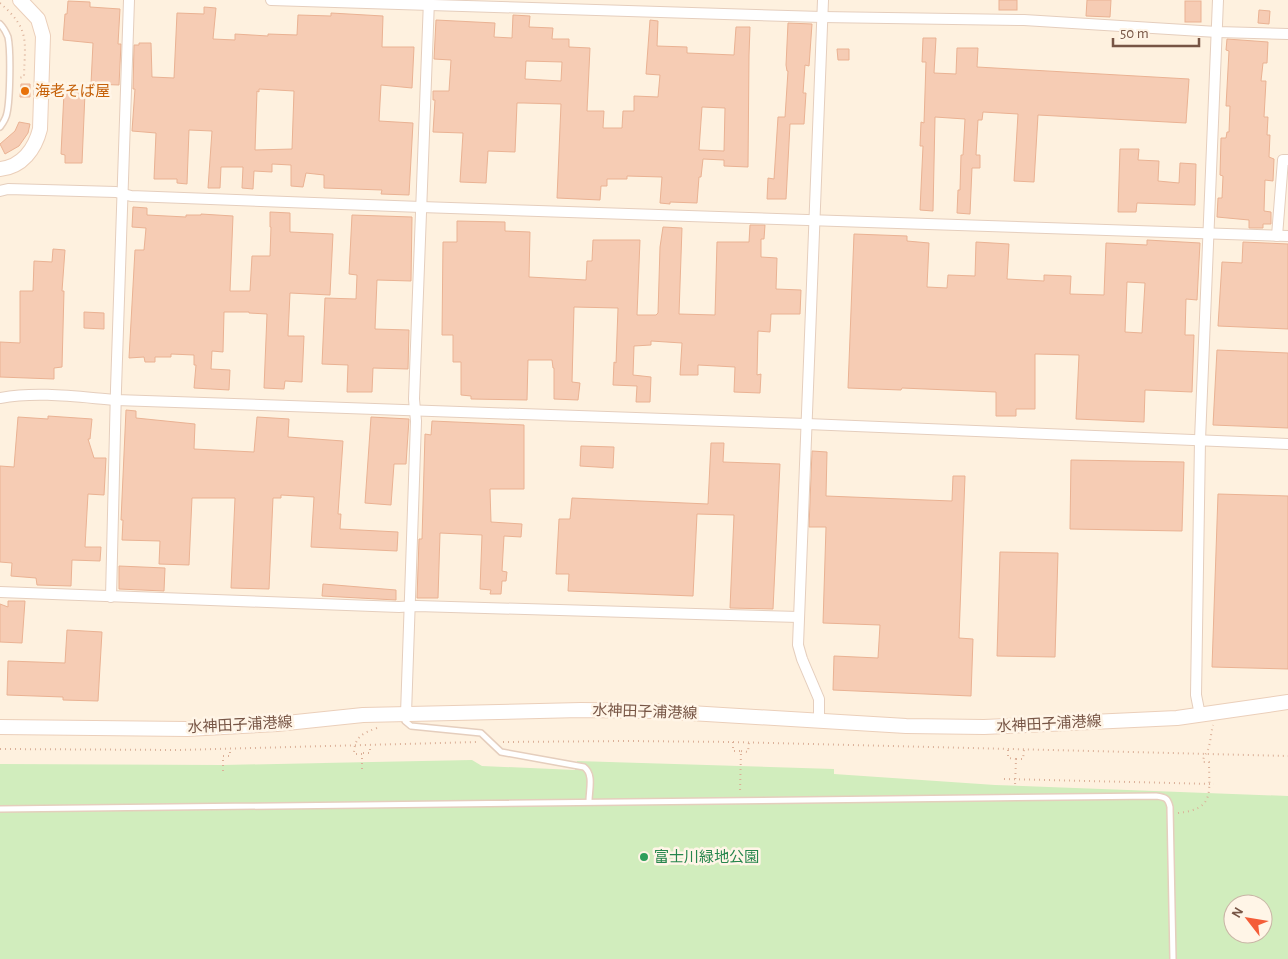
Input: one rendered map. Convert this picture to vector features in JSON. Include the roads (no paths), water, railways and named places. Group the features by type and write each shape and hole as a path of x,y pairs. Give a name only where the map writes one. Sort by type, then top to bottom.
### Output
{"main road":[{"path":"0,169 15,165 24,158 37,140 40,129 44,36 38,19 20,0"},
{"name":"水神田子浦港線","path":"0,727 220,728 363,715 631,711 984,728 1177,718 1288,702"}],"street":[{"path":"111,597 130,0"},
{"path":"271,0 1024,20 1217,32 1288,34"},
{"path":"819,720 819,699 799,652 799,617 823,0"},
{"path":"1200,715 1196,695 1200,440 1210,233 1218,0"},
{"path":"406,714 416,422 414,399 428,3"},
{"path":"0,191 8,189 123,193 131,196 421,207 1283,236 1283,160 1288,160"},
{"path":"0,398 17,395 37,395 116,400 807,424 1288,444"},
{"path":"0,592 409,607 799,617"}],"lane":[{"path":"0,24 5,30 8,40 9,76 7,113 0,127"},
{"path":"406,714 405,721 410,726 481,733 501,752 584,767 590,775 589,801"},
{"path":"0,809 589,801 1164,797 1169,800 1170,813 1173,959"}],"place":[{"name":"海老そば屋","path":"25,91"},
{"name":"富士川緑地公園","path":"644,857"}]}
